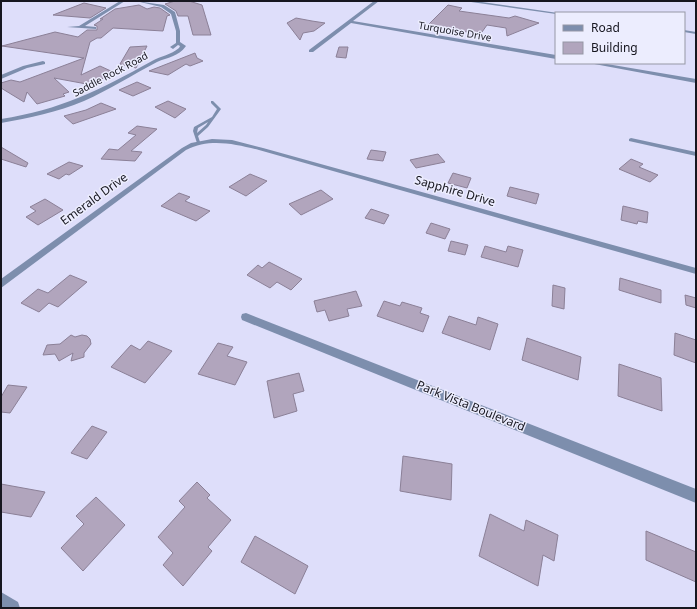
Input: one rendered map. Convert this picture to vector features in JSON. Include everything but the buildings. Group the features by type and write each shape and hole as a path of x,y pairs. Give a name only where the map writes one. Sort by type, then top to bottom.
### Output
{"street":[{"path":"81,27 122,1"},
{"name":"Saddle Rock Road","path":"1,121 44,114 80,102 158,60 166,58 182,49 183,46 178,43 178,31 173,12 162,6 138,1"},
{"path":"311,51 352,22 377,1"},
{"path":"466,1 555,14"},
{"name":"Turquoise Drive","path":"352,22 555,57"},
{"path":"69,27 94,28"},
{"path":"685,31 696,33"},
{"path":"1,77 25,67 43,63"},
{"path":"598,64 696,81"},
{"name":"Sapphire Drive","path":"200,139 220,140 261,149 696,271"},
{"name":"Emerald Drive","path":"1,284 132,186 200,139"},
{"path":"631,140 696,154"},
{"name":"Park Vista Boulevard","path":"246,317 696,496"},
{"path":"1,600 12,608"}],"lane":[{"path":"212,102 219,108 200,139 195,131 196,126 212,118"}]}
